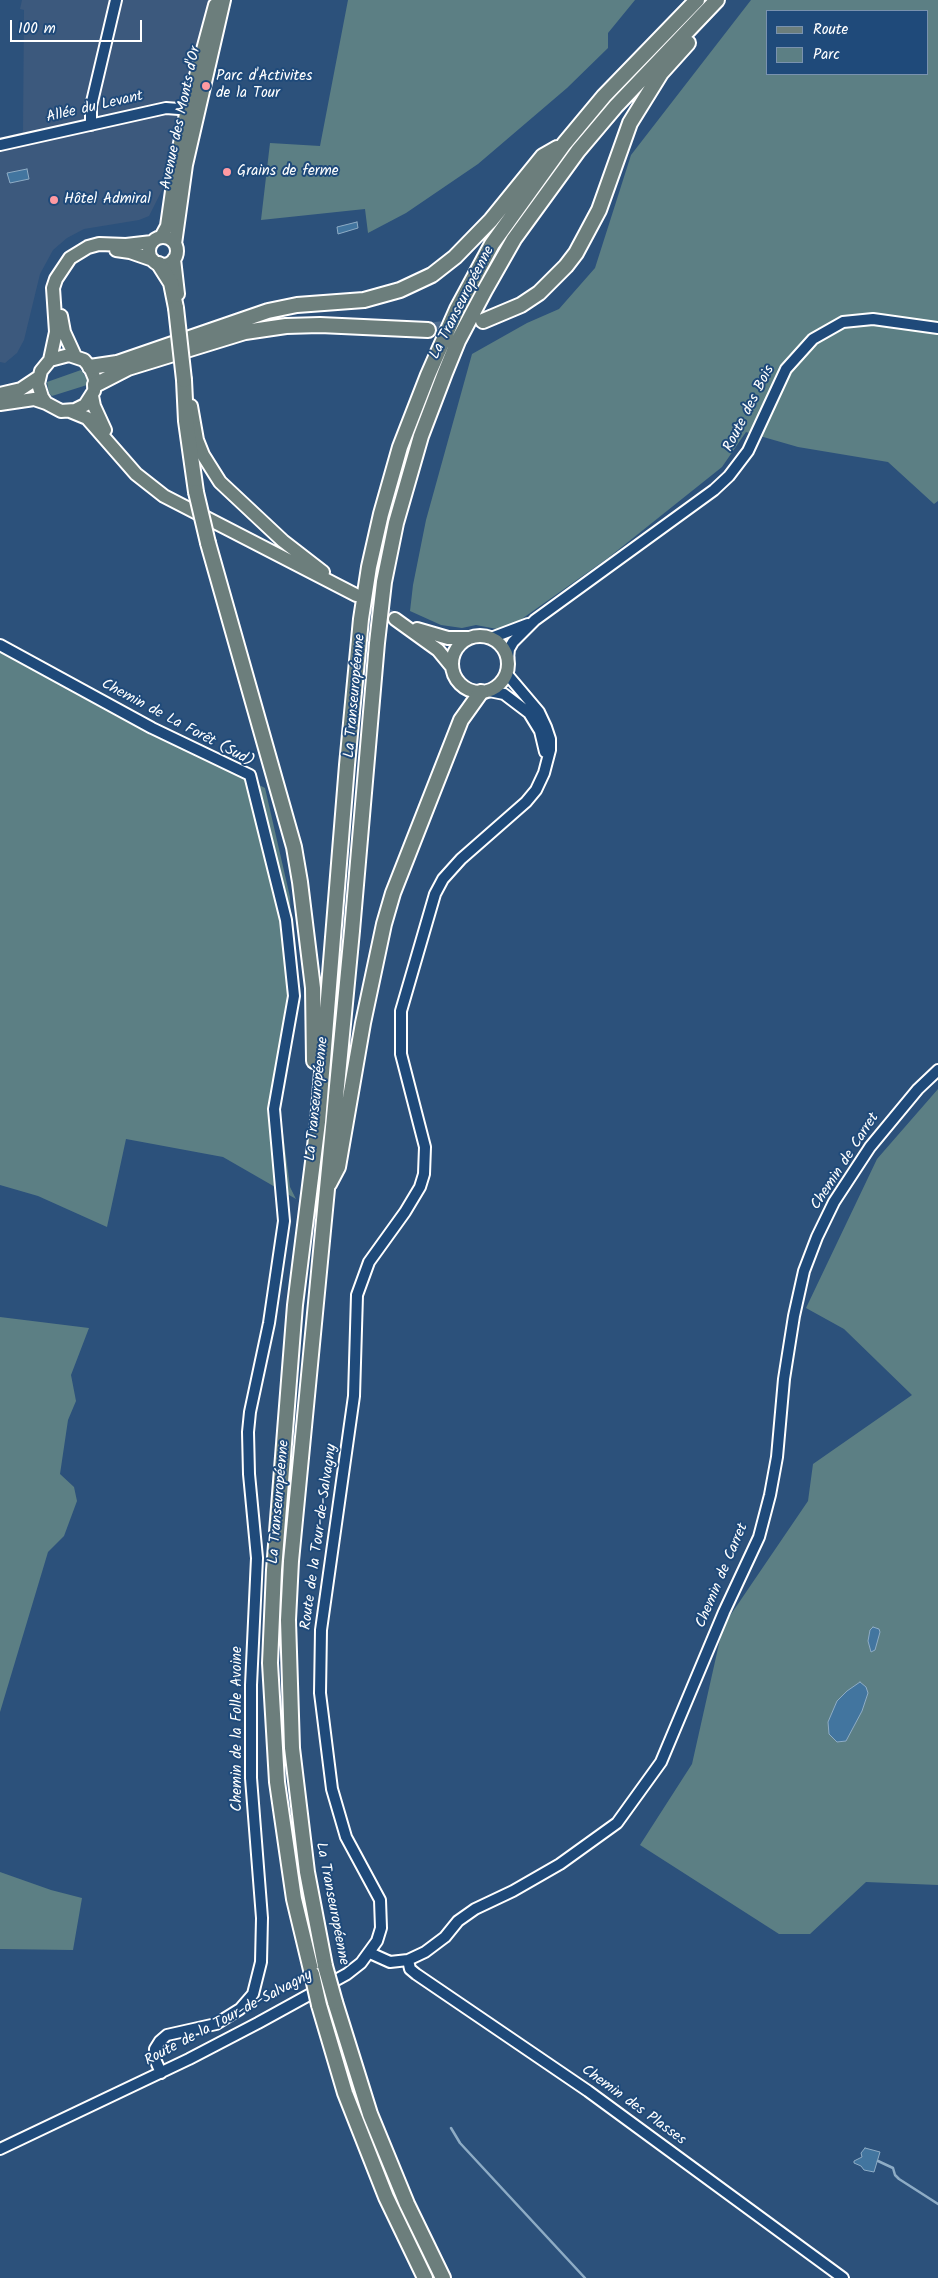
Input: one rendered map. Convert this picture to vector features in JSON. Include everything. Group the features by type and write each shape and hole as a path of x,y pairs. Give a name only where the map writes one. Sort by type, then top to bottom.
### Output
{"highway":[{"name":"La Transeuropéenne","path":"425,2278 386,2197 344,2093 319,2005 302,1937 285,1847 277,1782 270,1663 274,1562 295,1305 318,1122 338,859 360,628 381,514 400,447 428,375 457,309 492,244 564,144 635,61 697,0"},
{"name":"La Transeuropéenne","path":"443,2278 407,2204 370,2114 335,2002 325,1966 306,1872 296,1797 292,1748 288,1620 291,1561 325,1190 352,931 378,635 391,548 407,477 458,341 514,240 578,151 653,66 715,3"},
{"path":"483,321 521,305 539,293 576,253 599,210 630,123 661,73 702,27 715,3"},
{"path":"90,367 117,363 268,311 297,306 364,300 400,290 432,275 455,258 491,220 543,156 564,144"},
{"path":"156,262 171,283 178,308 186,380 186,421 196,492 208,543 294,847 313,988 313,1096 318,1122"},
{"path":"94,391 128,368 254,331 286,326 320,324 428,330"},
{"path":"325,1190 338,1167 363,1023 384,924 393,893 461,720 485,691"}],"main road":[{"name":"Avenue des Monts d'Or","path":"175,244 193,110 216,0"},
{"name":"Avenue des Monts d'Or","path":"156,239 167,226 176,163 224,0"},
{"path":"50,360 56,332 54,288 56,279 70,258 88,247 99,244 126,245 169,238 175,244 177,252 174,259 178,308"},
{"path":"156,239 149,253 156,262"},
{"path":"114,448 100,422 90,367 75,356 64,332 60,314 60,296 63,281 68,271 86,255 109,249 130,252 165,264 174,259"},
{"path":"0,394 21,389 39,377 50,360 62,355 75,356"},
{"path":"39,377 40,391 46,403"},
{"path":"186,380 197,440 206,462 220,482 283,541 342,588"},
{"path":"70,411 85,405 94,391"},
{"path":"0,404 34,399 46,403 57,410 70,411 87,418 136,474 164,496 356,595"},
{"path":"395,619 408,626 438,650 452,668 458,682 465,688 485,691 496,687 506,673 508,659 504,649 491,638 476,636 448,638 408,626"},
{"path":"452,668 455,650 468,638"}],"street":[{"path":"90,125 91,106 116,0"},
{"name":"Allée du Levant","path":"0,145 166,108 193,110"},
{"name":"Route des Bois","path":"508,659 509,649 513,642 536,620 714,490 729,476 748,451 786,370 813,339 843,322 873,319 938,328"},
{"name":"Route des Bois","path":"491,638 536,620"},
{"name":"Chemin de La Forêt (Sud)","path":"0,645 152,728 250,776 286,920 294,996 274,1109 284,1222 270,1323"},
{"name":"Route de la Tour-de-Salvagny","path":"0,2149 161,2073 232,2037 347,1974 362,1963 370,1952 380,1928 380,1900 346,1837 332,1789 320,1694 322,1630 354,1396 357,1295 369,1262 406,1212 420,1187 424,1174 424,1147 401,1054 399,1027 401,1011 435,894 443,879 461,859 526,802 541,782 550,750 550,739 538,712 506,673"},
{"path":"485,691 504,694 529,713 540,731 547,763"},
{"name":"Chemin de Carret","path":"408,1960 425,1952 445,1937 458,1921 475,1909 513,1891 589,1845 618,1823 661,1762 724,1612 758,1537 770,1495 777,1457 784,1379 794,1316 804,1271 818,1236 834,1202 870,1147 918,1090 938,1070"},
{"name":"Chemin de la Folle Avoine","path":"161,2073 155,2059 155,2049 160,2041 167,2035 216,2024 240,2009 253,1994 261,1962 262,1918 251,1778 251,1685 257,1558 249,1474 248,1432 250,1412 270,1323"},
{"path":"370,1952 390,1962 408,1960"},
{"name":"Chemin des Plasses","path":"408,1960 410,1969 416,1974 596,2097 843,2278"}],"shaded area":[{"path":"22,0 209,0 174,138 167,180 149,216 139,220 84,229 67,238 53,250 40,274 24,340 17,353 5,363 0,362 0,138 23,132 24,10 20,9"},
{"path":"27,169 29,179 10,183 7,173"},
{"path":"357,222 358,228 338,234 337,227"},
{"path":"873,1627 879,1629 880,1632 875,1650 871,1652 868,1641 870,1630"},
{"path":"860,1682 866,1687 868,1693 862,1711 846,1741 837,1742 829,1734 828,1722 837,1701"},
{"path":"865,2148 880,2152 874,2172 864,2170 861,2166 854,2163 854,2161 862,2157 861,2153"}],"green space":[{"path":"348,0 635,0 608,33 608,48 567,88 478,164 406,213 368,233 365,209 261,220 270,143 320,146"},
{"path":"751,0 938,0 938,501 934,504 888,462 798,447 746,432 722,467 608,558 516,623 497,629 476,625 462,628 441,625 410,611 413,585 426,520 472,354 527,323 559,309 595,268 631,155"},
{"path":"81,370 87,379 87,385 52,396 49,393 47,382"},
{"path":"0,649 106,708 265,788 290,897 294,994 280,1110 290,1187 296,1199 223,1157 126,1139 107,1227 38,1196 0,1185"},
{"path":"938,1089 938,1885 866,1882 810,1934 779,1934 640,1845 692,1764 723,1626 808,1501 813,1464 912,1395 844,1329 806,1308 877,1159"},
{"path":"0,1317 89,1328 71,1375 76,1401 68,1420 60,1474 74,1487 77,1501 64,1536 48,1552 0,1712"},
{"path":"0,1872 51,1890 82,1898 73,1950 0,1949"}],"waterway":[{"path":"451,2128 460,2143 585,2278"},
{"path":"878,2161 893,2168 895,2175 899,2179 938,2204"}],"tunnel":[{"path":"428,330 460,326"},
{"path":"356,595 395,619"}],"place":[{"name":"Parc d'Activites de la Tour","path":"206,86"},
{"name":"Grains de ferme","path":"227,172"},
{"name":"Hôtel Admiral","path":"54,200"}]}
